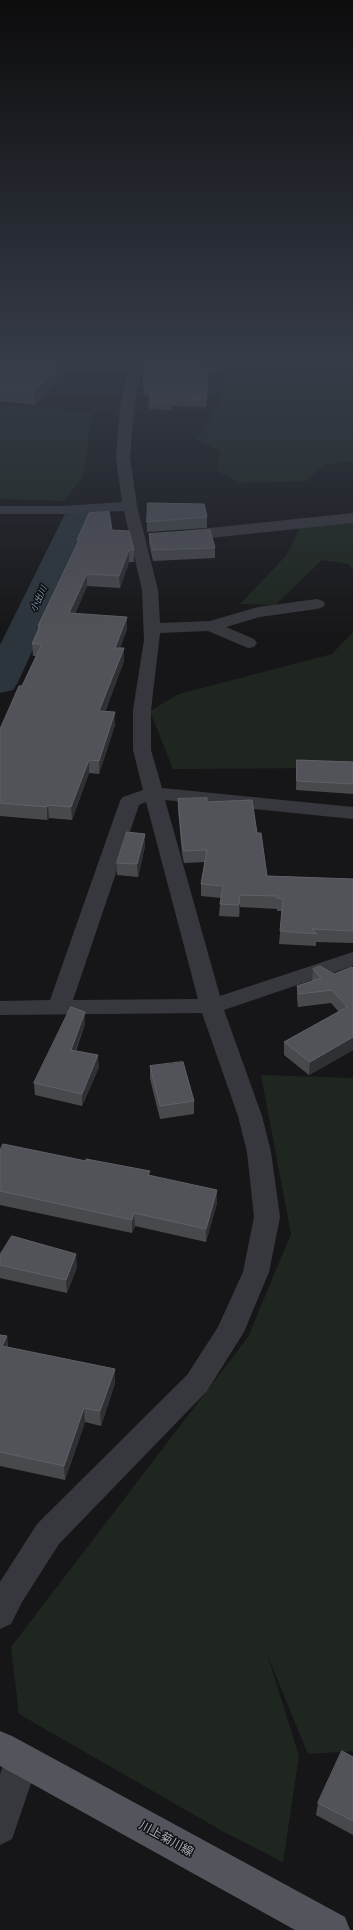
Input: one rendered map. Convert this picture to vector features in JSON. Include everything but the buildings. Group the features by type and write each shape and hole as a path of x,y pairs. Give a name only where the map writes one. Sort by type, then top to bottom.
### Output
{"main road":[{"name":"川上菊川線","path":"11,1754 332,1930"}],"street":[{"path":"0,1614 11,1592 48,1534 197,1384 230,1332 256,1272 267,1217 259,1152 250,1116 212,1006 142,750 142,710 152,640 150,590 152,538 130,506 123,455"},
{"path":"0,510 63,510 130,506"},
{"path":"152,538 220,533 353,518"},
{"path":"151,628 211,626 258,612 317,604"},
{"path":"211,626 248,643"},
{"path":"59,1007 130,801 154,793 353,813"},
{"path":"0,1008 212,1006 353,959"},
{"path":"0,1826 11,1754"}],"shaded area":[{"path":"0,455 86,455 83,476 64,501 0,499"},
{"path":"219,455 353,455 353,461 325,465 305,481 239,483 217,471"},
{"path":"353,523 353,569 349,564 322,560 275,605 240,604 286,556 300,528"},
{"path":"353,632 353,764 323,768 173,769 150,711 179,694 332,654"},
{"path":"261,1075 353,1078 353,1751 308,1754 267,1654 299,1756 283,1862 224,1832 19,1714 11,1647 248,1337 291,1234"}],"waterway":[{"name":"小出川","path":"0,682 79,516"}]}
